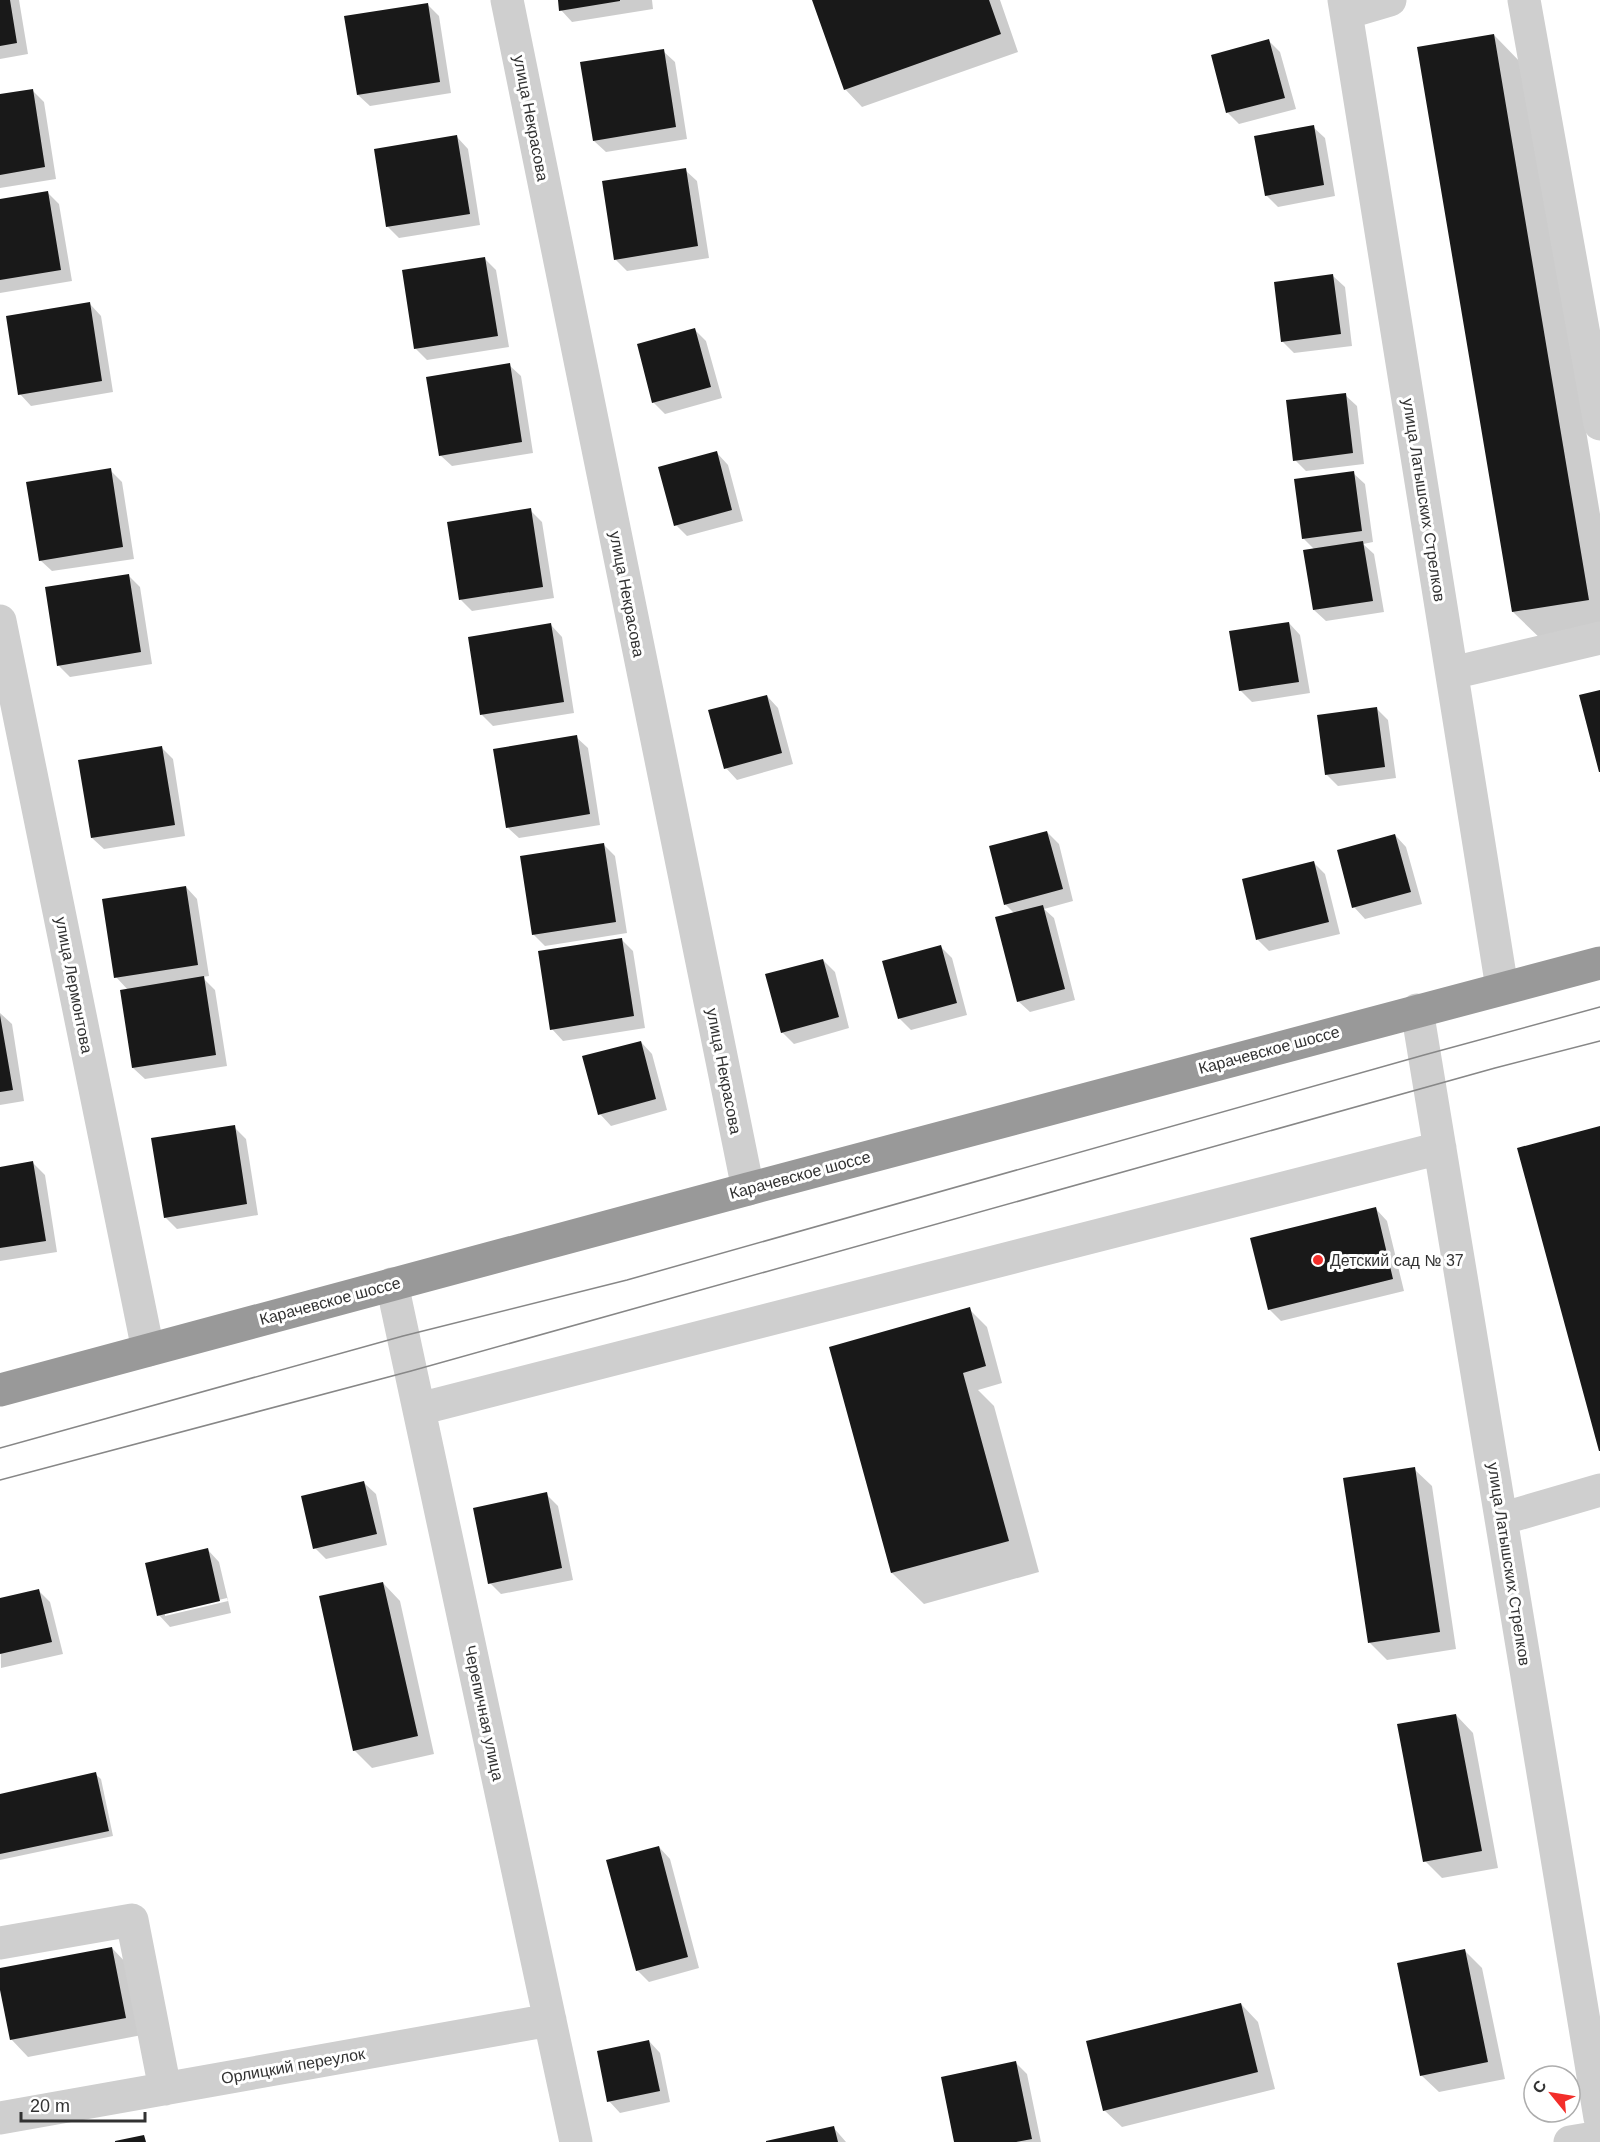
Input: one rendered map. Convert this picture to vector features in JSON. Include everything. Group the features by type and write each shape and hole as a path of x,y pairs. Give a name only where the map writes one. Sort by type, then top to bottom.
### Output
{"highway":[{"name":"Карачевское шоссе","path":"0,1390 748,1188 1600,963"}],"street":[{"name":"улица Некрасова","path":"507,0 748,1188"},
{"name":"улица Латышских Стрелков","path":"1390,0 1345,6 1502,988"},
{"path":"1524,0 1600,424"},
{"name":"улица Лермонтова","path":"0,621 148,1350"},
{"path":"1452,673 1600,638"},
{"name":"улица Латышских Стрелков","path":"1417,1010 1600,2118"},
{"path":"419,1409 1440,1148"},
{"name":"Черепичная улица","path":"392,1284 576,2142"},
{"path":"1501,1519 1600,1490"},
{"path":"0,1943 132,1920 165,2089"},
{"name":"Орлицкий переулок","path":"0,2118 550,2020"},
{"path":"1570,2142 1600,2138"}],"building":[{"path":"0,0 10,0 17,43 0,46"},
{"path":"558,0 620,0 620,1 559,11"},
{"path":"812,0 989,0 1001,34 844,90"},
{"path":"428,3 440,82 357,95 344,16"},
{"path":"1494,34 1589,600 1512,612 1417,47"},
{"path":"1269,39 1285,98 1226,113 1211,55"},
{"path":"664,49 676,127 593,141 580,62"},
{"path":"33,89 45,167 0,175 0,94"},
{"path":"1314,125 1324,185 1265,196 1254,136"},
{"path":"457,135 470,214 386,227 374,149"},
{"path":"686,168 698,246 614,260 602,181"},
{"path":"48,191 61,270 0,280 0,199"},
{"path":"485,257 498,336 414,349 402,270"},
{"path":"1333,274 1341,334 1281,342 1274,282"},
{"path":"90,302 102,381 18,395 6,316"},
{"path":"695,328 711,387 652,403 637,344"},
{"path":"510,363 522,442 439,456 426,377"},
{"path":"1346,393 1353,453 1293,461 1286,400"},
{"path":"717,451 732,510 674,526 658,467"},
{"path":"111,468 123,547 39,561 26,482"},
{"path":"1354,471 1362,531 1302,539 1294,479"},
{"path":"531,508 543,587 459,600 447,522"},
{"path":"1363,541 1373,601 1313,610 1303,550"},
{"path":"129,574 141,652 57,666 45,587"},
{"path":"1289,622 1299,682 1239,691 1229,631"},
{"path":"551,623 564,702 480,715 468,637"},
{"path":"1600,690 1600,772 1599,772 1579,695"},
{"path":"767,695 782,753 724,769 708,710"},
{"path":"1377,707 1385,767 1325,775 1317,715"},
{"path":"577,735 590,814 506,828 493,749"},
{"path":"162,746 175,825 91,838 78,760"},
{"path":"1047,831 1063,889 1004,905 989,846"},
{"path":"1395,834 1411,892 1352,908 1337,850"},
{"path":"604,843 616,922 532,935 520,856"},
{"path":"1314,861 1329,922 1256,940 1242,879"},
{"path":"186,886 198,965 114,978 102,899"},
{"path":"1043,905 1065,989 1017,1002 995,917"},
{"path":"622,938 634,1016 550,1030 538,951"},
{"path":"941,945 957,1003 898,1019 882,961"},
{"path":"823,959 839,1017 781,1033 765,974"},
{"path":"204,976 216,1055 132,1068 120,990"},
{"path":"0,1015 13,1090 0,1092"},
{"path":"641,1041 656,1099 598,1115 582,1056"},
{"path":"235,1125 247,1204 164,1218 151,1138"},
{"path":"1600,1126 1600,1451 1599,1451 1517,1148"},
{"path":"33,1161 46,1241 0,1248 0,1167"},
{"path":"1376,1207 1393,1279 1268,1310 1250,1238"},
{"path":"970,1307 986,1366 963,1373 1009,1541 891,1573 829,1347"},
{"path":"1415,1467 1440,1632 1368,1643 1343,1478"},
{"path":"364,1481 377,1534 313,1549 301,1496"},
{"path":"547,1492 562,1568 488,1584 473,1508"},
{"path":"208,1548 220,1601 157,1616 145,1563"},
{"path":"383,1582 418,1736 353,1751 319,1596"},
{"path":"39,1589 52,1642 0,1654 0,1598"},
{"path":"1456,1714 1482,1851 1423,1862 1397,1724"},
{"path":"96,1772 109,1831 0,1854 0,1794"},
{"path":"659,1846 688,1957 636,1971 606,1860"},
{"path":"112,1947 126,2018 10,2040 0,1990 0,1968"},
{"path":"1465,1949 1488,2062 1420,2076 1397,1963"},
{"path":"1241,2003 1258,2072 1103,2111 1086,2041"},
{"path":"649,2040 660,2091 607,2102 597,2051"},
{"path":"1016,2061 1032,2139 1016,2142 954,2142 941,2077"},
{"path":"834,2126 838,2142 766,2142 766,2141"},
{"path":"144,2135 146,2142 115,2142 115,2141"}],"tram line":[{"path":"0,1448 403,1336 627,1280 1600,1007"},
{"path":"0,1480 411,1371 1495,1068 1600,1041"}],"place":[{"name":"Детский сад № 37","path":"1318,1260"}]}
